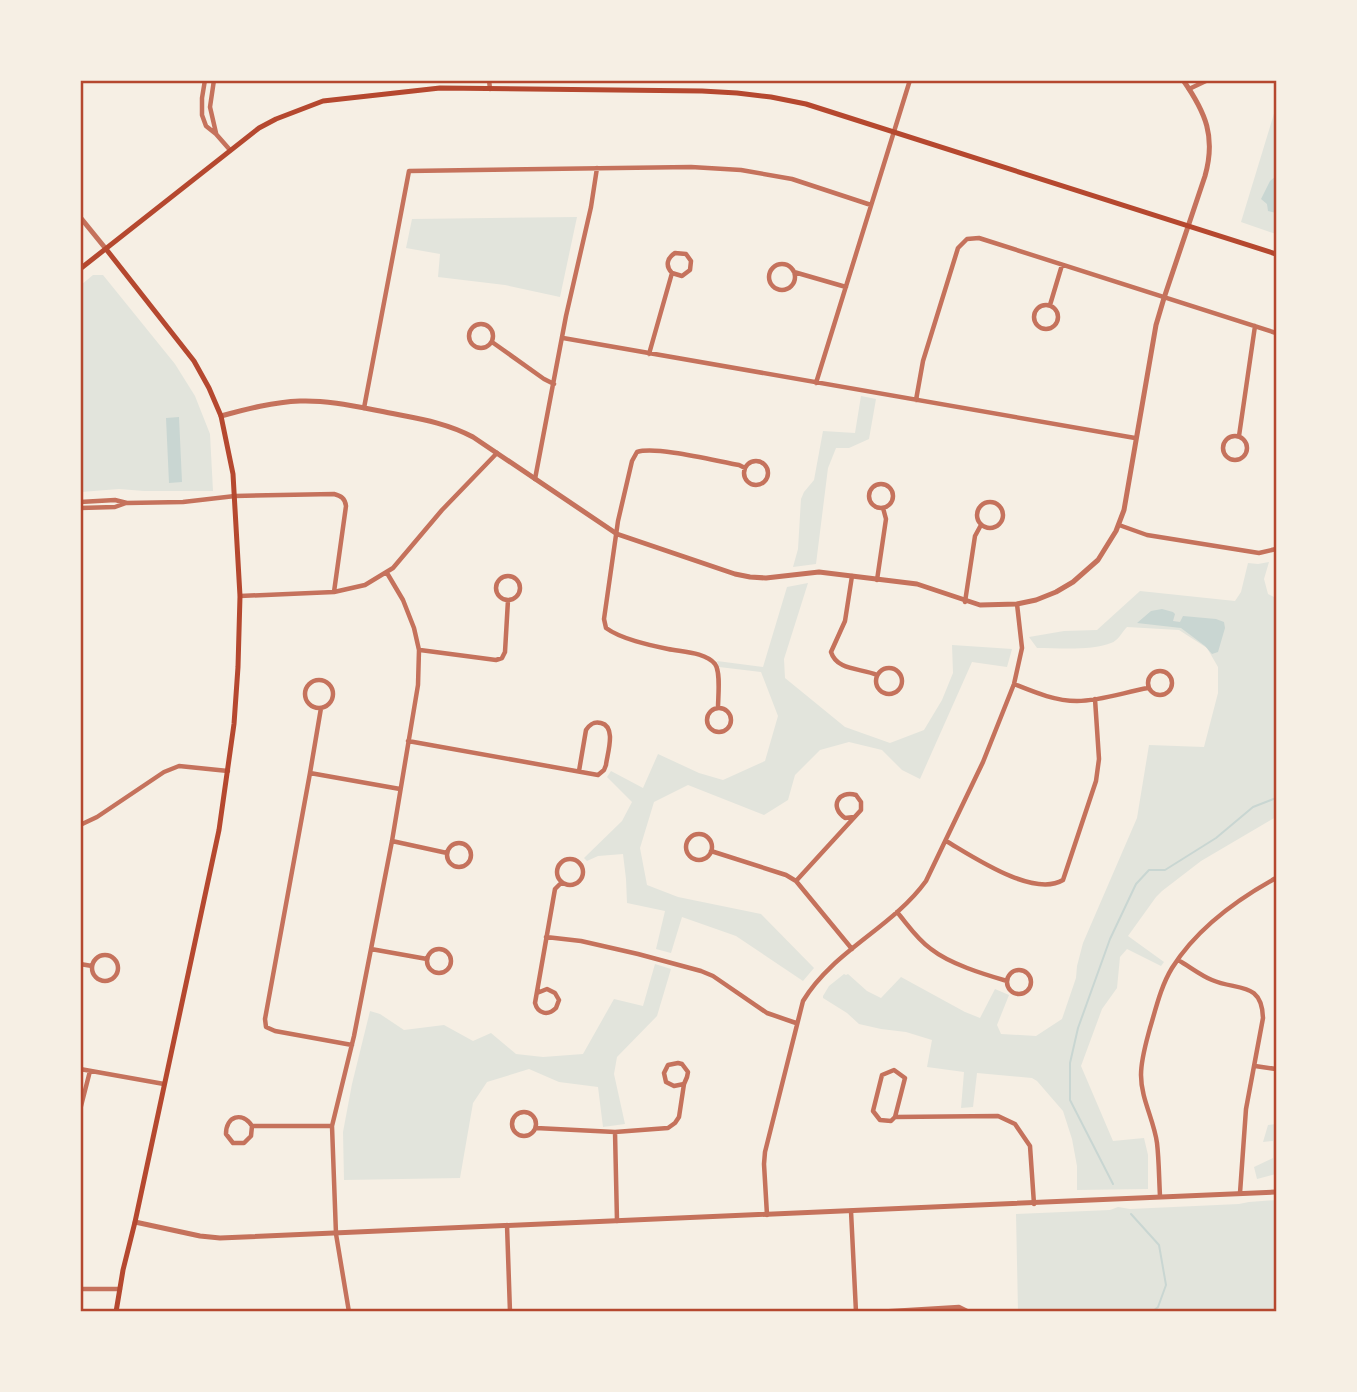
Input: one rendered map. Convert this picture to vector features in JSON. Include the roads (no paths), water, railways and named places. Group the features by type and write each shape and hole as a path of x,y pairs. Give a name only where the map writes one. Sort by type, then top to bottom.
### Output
{"main road":[{"path":"80,269 230,150 276,119 323,101 425,89 737,93 771,97 806,104 894,131 1276,254"},
{"path":"106,248 194,361 221,416 235,496 240,596 234,724 219,830 116,1311"}],"street":[{"path":"205,80 202,115 206,127 230,150"},
{"path":"214,80 210,107 216,134"},
{"path":"489,80 490,89"},
{"path":"816,383 910,80"},
{"path":"221,416 264,405 301,401 364,408 438,422 455,428 497,453 617,534 735,574 766,578 819,572 917,584 980,605 1017,604 1036,600 1073,582 1098,560 1119,524 1125,506 1156,325 1207,169 1210,149 1208,124 1183,80"},
{"path":"1189,89 1209,80"},
{"path":"364,408 409,171 691,167 741,170 792,179 871,205"},
{"path":"535,480 597,168"},
{"path":"80,217 106,248"},
{"path":"916,400 923,361 958,248 967,239 979,238 1276,333"},
{"path":"680,252 689,256 692,265 688,273 679,276 672,273 667,266 670,257 680,252"},
{"path":"794,272 792,285 785,289 776,288 770,282 770,273 776,266 784,264 794,272 846,287"},
{"path":"1050,305 1062,265"},
{"path":"649,354 672,273"},
{"path":"1041,305 1050,305 1055,308 1058,317 1055,325 1044,329 1036,324 1034,314 1041,305"},
{"path":"477,325 485,325 492,330 492,342 486,348 476,348 470,341 470,331 477,325"},
{"path":"1239,436 1255,326"},
{"path":"563,338 1135,438"},
{"path":"492,342 554,384"},
{"path":"1239,436 1246,442 1247,452 1241,459 1231,460 1224,454 1223,445 1227,438 1239,436"},
{"path":"718,708 718,672 714,664 704,656 666,649 614,634 606,628 604,619 618,521 632,461 637,452 662,452 745,468"},
{"path":"240,596 334,592 365,585 387,573 497,453"},
{"path":"760,461 767,467 768,476 763,483 753,485 744,476 745,468 750,462 760,461"},
{"path":"878,484 888,485 893,493 892,502 883,508 876,507 869,499 870,491 878,484"},
{"path":"80,502 183,502 235,496 334,494 343,498 346,506 334,592"},
{"path":"990,502 999,506 1003,517 999,525 989,529 981,525 976,516 979,507 990,502"},
{"path":"80,508 114,507 127,503"},
{"path":"877,580 887,519 883,508"},
{"path":"1119,524 1147,535 1259,553 1276,549"},
{"path":"965,601 975,536 981,525"},
{"path":"349,1311 336,1234 332,1126 352,1045 371,949 418,685 419,650 411,619 387,573"},
{"path":"506,575 515,578 520,587 517,596 508,600 499,596 495,588 499,579 506,575"},
{"path":"852,576 845,621 831,652 836,662 877,675"},
{"path":"419,650 496,660 502,658 505,652 508,600"},
{"path":"767,1215 765,1152 803,1001 825,971 897,912 926,881 983,762 1014,684 1022,648 1017,604"},
{"path":"885,669 895,670 901,676 900,686 892,693 882,692 876,685 877,675 885,669"},
{"path":"1154,672 1164,672 1171,678 1172,687 1165,695 1154,694 1148,688 1148,679 1154,672"},
{"path":"314,681 326,682 332,690 331,701 321,708 314,708 305,697 308,686 314,681"},
{"path":"1014,684 1058,699 1075,701 1148,688"},
{"path":"946,841 1003,874 1023,881 1052,884 1063,880 1096,781 1099,759 1095,699"},
{"path":"321,708 265,1019 266,1027 275,1031 352,1045"},
{"path":"718,708 727,711 731,719 729,727 718,733 710,729 706,720 710,711 718,708"},
{"path":"408,741 598,775 604,770 610,731 608,726 596,722 590,724 586,730 579,771"},
{"path":"80,824 97,817 164,772 179,766 228,771"},
{"path":"310,773 400,789"},
{"path":"796,881 861,810 861,802 856,795 842,795 838,800 838,812 845,817 854,817"},
{"path":"703,834 711,842 711,851 706,858 694,858 688,853 686,844 692,835 703,834"},
{"path":"392,841 447,853"},
{"path":"459,843 469,849 471,858 465,866 455,867 448,861 447,853 450,847 459,843"},
{"path":"711,851 786,875 796,881 852,949"},
{"path":"567,859 577,861 583,873 580,880 570,885 562,882 558,873 560,864 567,859"},
{"path":"1160,1196 1157,1141 1145,1105 1141,1076 1158,998 1172,968 1191,943 1223,912 1248,893 1276,878"},
{"path":"537,993 547,989 555,992 559,1000 556,1009 550,1013 542,1013 535,1003 555,889 562,882"},
{"path":"897,912 916,935 946,959 1007,981"},
{"path":"546,937 581,941 701,971 713,976 767,1013 796,1023"},
{"path":"371,949 427,959"},
{"path":"435,949 443,949 450,954 452,963 447,971 438,973 430,969 427,959 435,949"},
{"path":"108,955 117,962 118,973 108,981 100,981 93,974 92,966 97,958 108,955"},
{"path":"1178,960 1213,980 1253,992 1260,999 1263,1008 1246,1109 1240,1193"},
{"path":"80,964 92,966"},
{"path":"1019,970 1028,974 1031,983 1027,992 1018,995 1009,989 1007,981 1011,973 1019,970"},
{"path":"536,1128 535,1118 529,1113 520,1113 514,1118 513,1128 519,1136 528,1136 536,1128 615,1132 668,1128 679,1117 687,1077 686,1068 678,1063 667,1065 664,1073 666,1082 674,1086 684,1083"},
{"path":"1255,1066 1276,1069"},
{"path":"80,1069 164,1084"},
{"path":"895,1117 905,1078 894,1070 882,1075 873,1111 880,1120 891,1121 895,1117 998,1116 1015,1124 1030,1146 1034,1204"},
{"path":"80,1110 90,1071"},
{"path":"243,1117 252,1126 251,1136 244,1143 233,1143 226,1134 228,1123 233,1118 243,1117"},
{"path":"252,1126 332,1126"},
{"path":"615,1132 617,1221"},
{"path":"135,1222 220,1238 1276,1192"},
{"path":"851,1211 856,1311"},
{"path":"507,1225 510,1311"},
{"path":"80,1289 120,1289"},
{"path":"876,1311 959,1307 969,1311"}],"waterway":[{"path":"1113,1184 1070,1100 1070,1063 1078,1028 1110,939 1136,884 1149,870 1165,870 1216,838 1253,807 1276,798"},
{"path":"1131,1214 1159,1245 1166,1285 1158,1307 1152,1312"}]}
